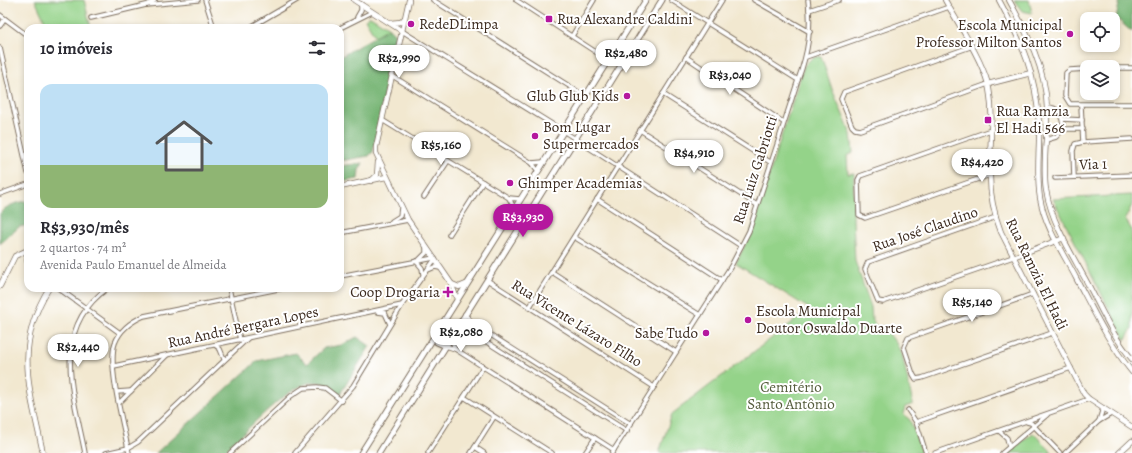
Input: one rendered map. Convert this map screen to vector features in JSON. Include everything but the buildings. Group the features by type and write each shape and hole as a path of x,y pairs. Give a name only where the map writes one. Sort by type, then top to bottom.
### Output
{"main road":[{"path":"361,453 646,0"},
{"path":"379,453 662,0"},
{"path":"446,346 439,344 437,339 448,320 452,307"}],"street":[{"path":"146,5 155,0"},
{"path":"91,18 146,5 171,1 198,0"},
{"path":"205,0 213,24"},
{"path":"256,24 297,0"},
{"path":"354,0 563,131 741,246"},
{"path":"371,181 375,178 378,172 376,147 409,0"},
{"path":"433,0 585,96"},
{"path":"516,0 608,60"},
{"path":"572,36 594,0"},
{"path":"672,0 798,80"},
{"path":"529,308 722,0"},
{"path":"754,0 810,32"},
{"name":"Rua Luiz Gabriotti","path":"613,451 722,280 741,246 757,205 783,122 806,57 810,32 808,0"},
{"path":"809,10 839,0"},
{"name":"Rua Ramzia El Hadi","path":"945,0 988,84 991,103 990,175 996,218 1013,257 1052,333 1081,389 1089,399"},
{"path":"999,0 1023,44 1031,73 1042,138 1046,140"},
{"path":"1009,0 1031,42 1044,87 1047,106 1046,190 1051,209 1064,238 1112,329 1132,359"},
{"path":"357,18 361,10 361,4"},
{"path":"806,57 949,7"},
{"path":"344,26 372,12"},
{"path":"0,15 24,33"},
{"path":"389,22 397,23 405,18"},
{"path":"0,26 5,19"},
{"path":"399,44 404,38 411,37"},
{"path":"970,47 847,90 842,94 841,99 855,130 860,130 988,84 1031,73"},
{"path":"0,48 24,155"},
{"path":"686,57 783,122"},
{"path":"1120,68 1132,68"},
{"path":"1080,70 1068,71 1065,75 1065,96 1068,103 1082,106 1132,104"},
{"path":"391,75 532,163 538,171"},
{"path":"663,94 770,162"},
{"path":"1037,108 1047,106 1057,109 1063,119 1063,129 1056,137 1046,140"},
{"path":"1082,106 1083,142"},
{"path":"1063,119 1082,120"},
{"path":"382,120 509,198 520,199"},
{"path":"1039,124 1038,178 1044,214 1056,241 1112,344 1132,372"},
{"path":"1063,129 1083,129"},
{"path":"640,130 757,205"},
{"path":"990,175 865,218 861,217 858,180 860,176 991,130"},
{"path":"1074,176 1073,147 1078,143 1132,139"},
{"path":"377,159 401,208 451,283 457,299"},
{"path":"424,197 448,161"},
{"path":"532,163 543,162"},
{"name":"Via 1","path":"1055,178 1074,176 1132,175"},
{"path":"344,187 386,177"},
{"path":"449,235 483,182"},
{"path":"0,194 24,185"},
{"path":"509,198 514,208"},
{"path":"597,199 722,280"},
{"path":"398,219 402,212 401,208"},
{"path":"386,224 405,215"},
{"name":"Rua José Claudino","path":"996,218 868,262 865,266 876,299 883,302 1013,257"},
{"path":"344,232 408,220"},
{"path":"574,236 700,315"},
{"path":"1013,257 1064,238"},
{"path":"416,261 424,256 426,249 425,245"},
{"path":"0,286 15,256 24,252"},
{"path":"344,275 434,258"},
{"path":"295,453 342,401 353,386 402,305 434,258"},
{"path":"416,261 422,268 422,275"},
{"path":"422,275 435,267 442,269"},
{"path":"552,272 676,352"},
{"name":"Rua Vicente Lázaro Filho","path":"487,280 654,387"},
{"path":"451,283 459,287 466,284"},
{"path":"43,453 27,367 28,340 40,302 46,292"},
{"path":"64,292 120,333"},
{"path":"85,453 72,382 69,354 72,338 86,308 104,292"},
{"path":"230,292 240,339 236,348"},
{"path":"129,453 117,392 114,366 113,351 120,333 136,320 144,316 263,292"},
{"path":"1033,294 912,336 904,342 905,352 914,377 922,378 1052,333"},
{"name":"Rua André Bergara Lopes","path":"114,366 249,337 377,312 402,305"},
{"path":"392,308 397,309 396,315"},
{"name":"Rua André Bergara Lopes","path":"377,312 396,315"},
{"path":"385,313 390,325"},
{"path":"465,314 472,323 631,424"},
{"path":"456,329 464,328 627,431"},
{"path":"106,453 128,448 138,442 224,358 249,337"},
{"path":"450,338 455,349"},
{"path":"493,346 498,339"},
{"path":"214,345 220,349 224,358"},
{"path":"446,346 455,349 613,451"},
{"path":"119,403 167,354"},
{"path":"428,453 483,367"},
{"path":"916,422 1071,368"},
{"path":"230,453 291,396 303,388 325,388 342,401"},
{"path":"117,392 132,390"},
{"path":"464,397 552,453"},
{"path":"935,453 1089,399 1132,427"},
{"path":"1099,421 1103,408"},
{"path":"908,410 916,422 926,453"},
{"path":"1002,453 1050,413"},
{"path":"1065,453 1099,421 1111,414"},
{"path":"471,453 494,417"},
{"path":"1026,422 1034,426 1060,453"},
{"path":"999,431 1007,438 1009,447"},
{"path":"585,453 595,438"},
{"path":"1119,453 1132,442"},
{"path":"475,447 484,453"}],"green space":[{"path":"35,0 84,0 90,24 46,24"},
{"path":"1014,0 1029,0 1032,13 1022,11"},
{"path":"1120,0 1132,0 1132,32 1120,22 1120,12 1117,12"},
{"path":"370,16 389,28 375,36 365,19"},
{"path":"389,28 395,34 373,152 369,156 344,160 344,55"},
{"name":"Cemitério Santo Antônio","path":"821,56 832,89 851,134 853,153 847,156 848,174 854,173 853,220 855,261 871,307 872,319 877,328 883,326 896,343 902,355 913,404 905,407 903,414 910,420 922,453 659,453 672,414 810,309 736,263 749,237 804,66 812,58"},
{"path":"363,163 359,170 358,179 344,181 344,165"},
{"path":"1132,195 1132,205 1125,219 1132,230 1132,329 1125,340 1053,199"},
{"path":"24,202 24,226 19,227 0,244 0,214 5,208"},
{"path":"357,337 370,346 340,394 321,383 310,383 298,388 270,408 223,453 156,453 257,361 296,353 307,364 324,348 342,345"},
{"path":"1033,433 1053,453 1007,453"}],"place":[{"name":"Rua Alexandre Caldini","path":"549,19"},
{"name":"RedeDLimpa","path":"411,24"},
{"name":"Escola Municipal Professor Milton Santos","path":"1070,34"},
{"name":"Glub Glub Kids","path":"627,96"},
{"name":"Rua Ramzia El Hadi 566","path":"988,120"},
{"name":"Bom Lugar Supermercados","path":"535,136"},
{"name":"Ghimper Academias","path":"510,183"},
{"name":"Coop Drogaria","path":"448,292"},
{"name":"Escola Municipal Doutor Oswaldo Duarte","path":"748,320"},
{"name":"Sabe Tudo","path":"706,333"}]}
